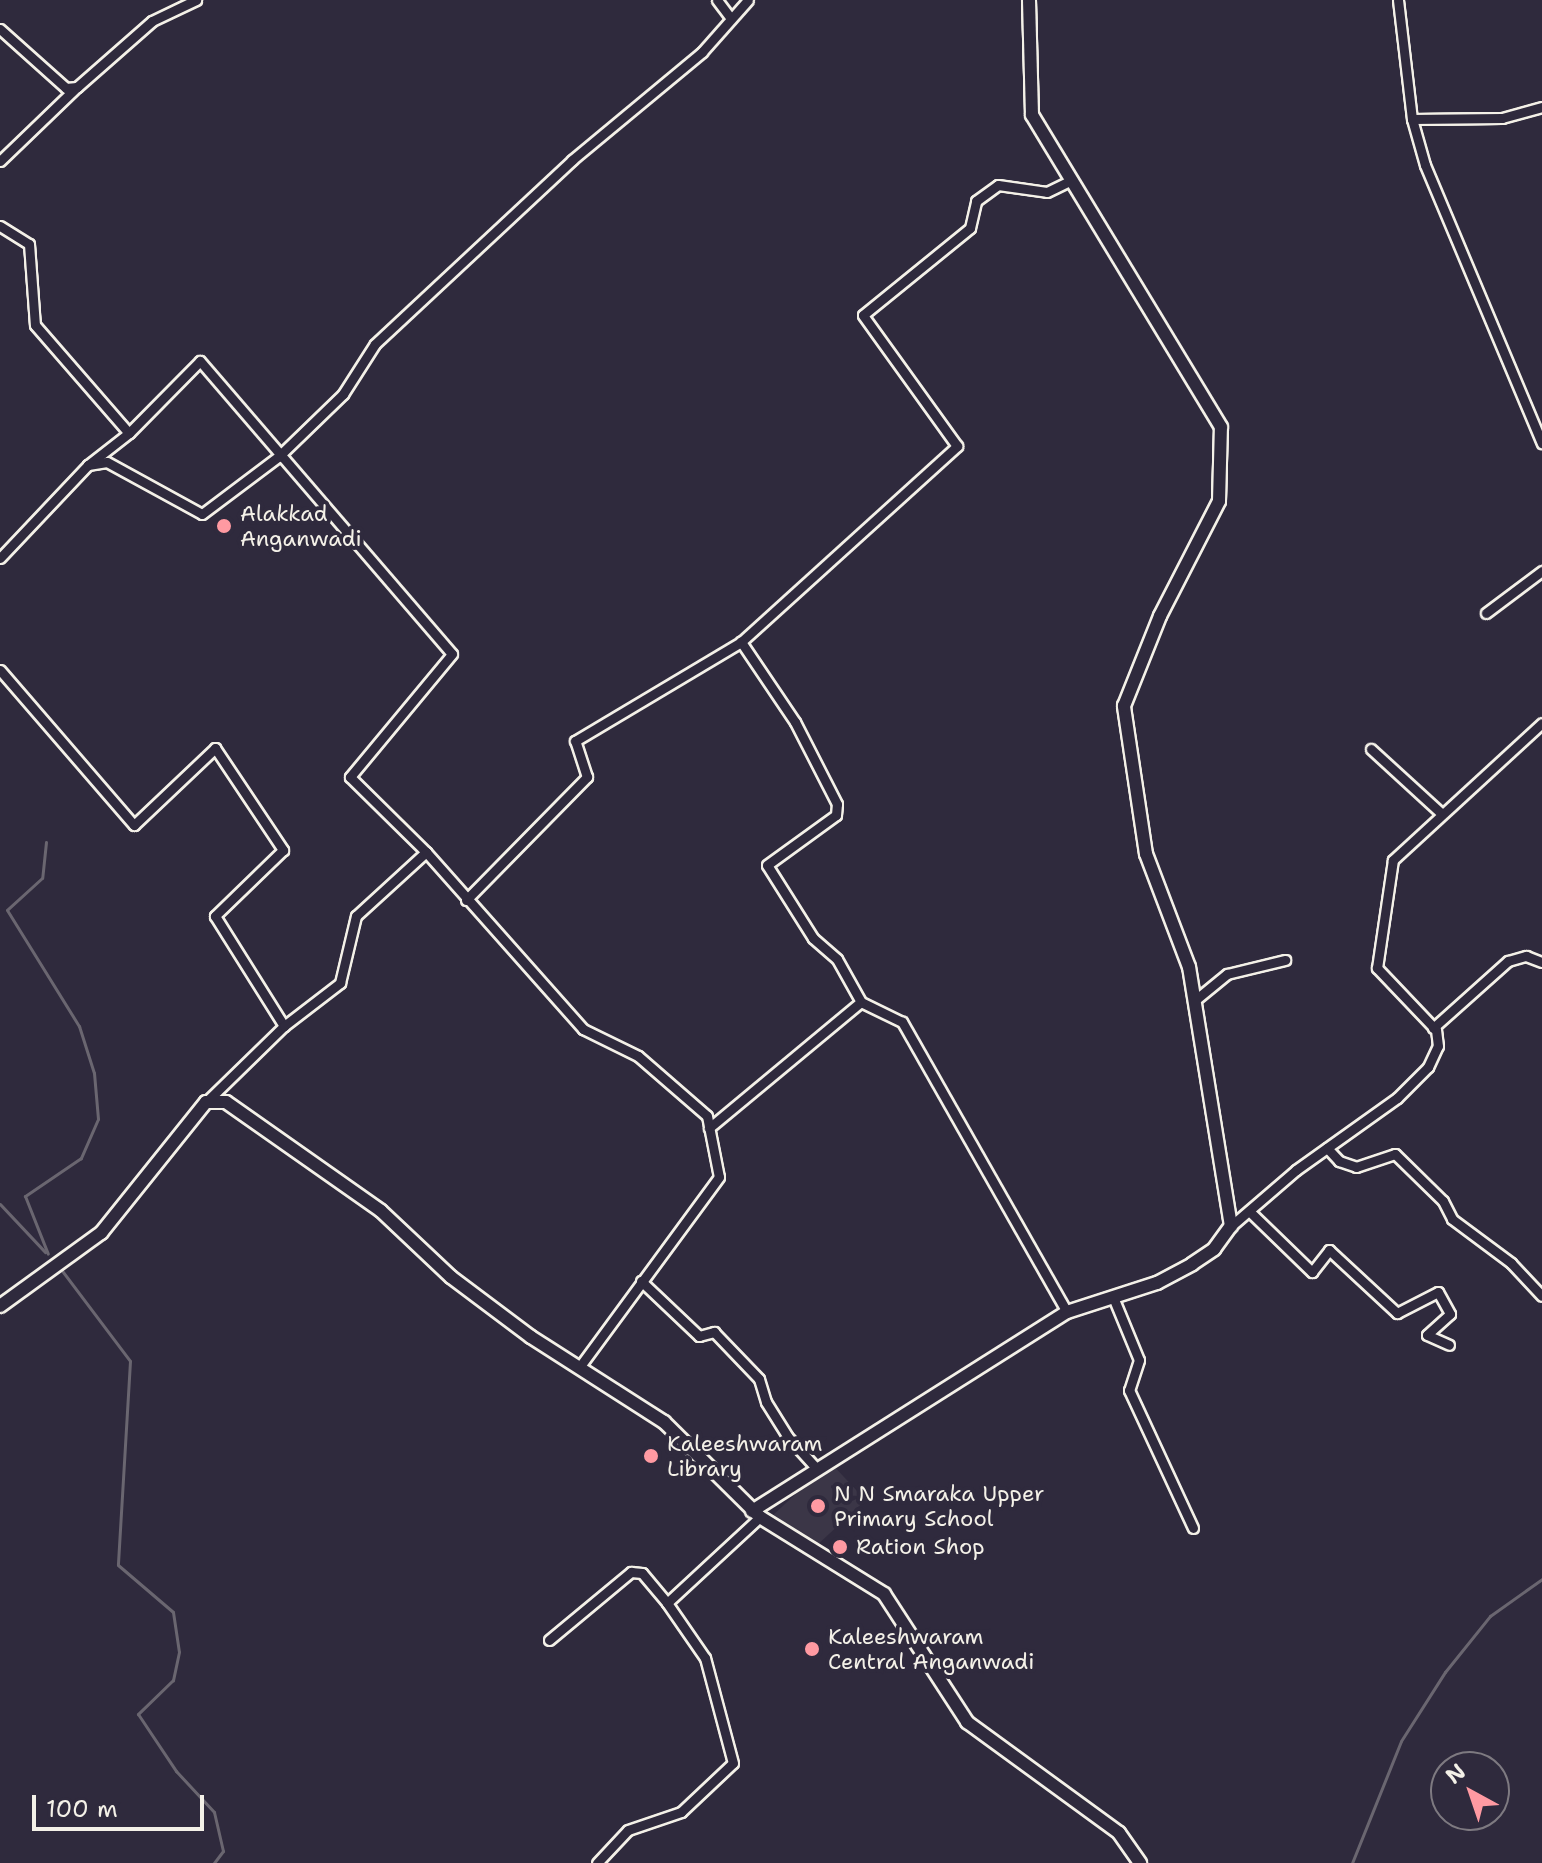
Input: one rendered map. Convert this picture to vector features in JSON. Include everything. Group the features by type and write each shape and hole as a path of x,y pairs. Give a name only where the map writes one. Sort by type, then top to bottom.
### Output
{"street":[{"path":"0,161 152,21 196,0"},
{"path":"717,0 730,17"},
{"path":"88,465 107,462 202,514 278,457 343,394 375,344 572,160 702,52 748,0"},
{"path":"1029,0 1032,115 1221,427 1219,501 1160,616 1124,706 1146,854 1189,967 1231,1226"},
{"path":"1398,0 1412,119 1425,165 1542,443"},
{"path":"0,29 66,88 77,87"},
{"path":"1412,119 1502,118 1542,107"},
{"path":"466,900 587,777 575,741 741,642 957,446 863,315 970,228 976,201 998,185 1047,192 1072,180"},
{"path":"0,226 29,244 35,325 129,433"},
{"path":"0,558 88,465 129,433 200,361 278,457 452,654 350,777 426,852 583,1029 638,1056 707,1116 719,1177 580,1366"},
{"path":"1486,613 1542,571"},
{"path":"741,642 795,722 837,804 836,815 767,865 813,938 837,959 861,1002 902,1022 1067,1312"},
{"path":"0,670 134,825 215,748 283,850 215,916 284,1026"},
{"path":"667,1603 756,1514 817,1469 1067,1312 1157,1283 1214,1249 1231,1226 1423,1073 1438,1046 1433,1028 1377,968 1393,860 1542,723"},
{"path":"1371,749 1442,814"},
{"path":"0,1306 101,1233 206,1102 284,1026 340,983 356,916 426,852"},
{"path":"1433,1028 1508,961 1526,956 1542,962"},
{"path":"1194,1001 1227,974 1285,960"},
{"path":"709,1128 861,1002"},
{"path":"206,1102 226,1102 369,1203 451,1277 531,1337 664,1422 756,1514 884,1594 967,1722 1119,1833 1140,1863"},
{"path":"1327,1148 1339,1161 1356,1167 1395,1154 1443,1201 1452,1219 1511,1263 1524,1282 1542,1296"},
{"path":"1249,1211 1312,1272 1329,1250 1397,1313 1438,1292 1450,1314 1427,1335 1449,1345"},
{"path":"641,1281 699,1336 714,1332 759,1379 766,1402 787,1436 817,1469"},
{"path":"1113,1297 1139,1360 1129,1390 1193,1528"},
{"path":"549,1640 631,1572 642,1573 705,1658 733,1763 681,1812 628,1830 597,1863"}],"shaded area":[{"name":"N N Smaraka Upper Primary School","path":"830,1462 865,1500 809,1553 774,1515"}],"waterway":[{"path":"46,842 42,878 7,910 79,1026 94,1073 98,1119 81,1158 25,1196 48,1254"},
{"path":"0,1204 45,1252"},
{"path":"60,1268 130,1361 118,1565 173,1612 179,1652 173,1680 138,1714 176,1771 214,1812 223,1851 214,1863"},
{"path":"1352,1863 1401,1741 1445,1672 1490,1616 1542,1579"}],"place":[{"name":"Alakkad Anganwadi","path":"224,526"},
{"name":"Kaleeshwaram Library","path":"651,1456"},
{"name":"N N Smaraka Upper Primary School","path":"818,1506"},
{"name":"Ration Shop","path":"840,1547"},
{"name":"Kaleeshwaram Central Anganwadi","path":"812,1649"}]}
